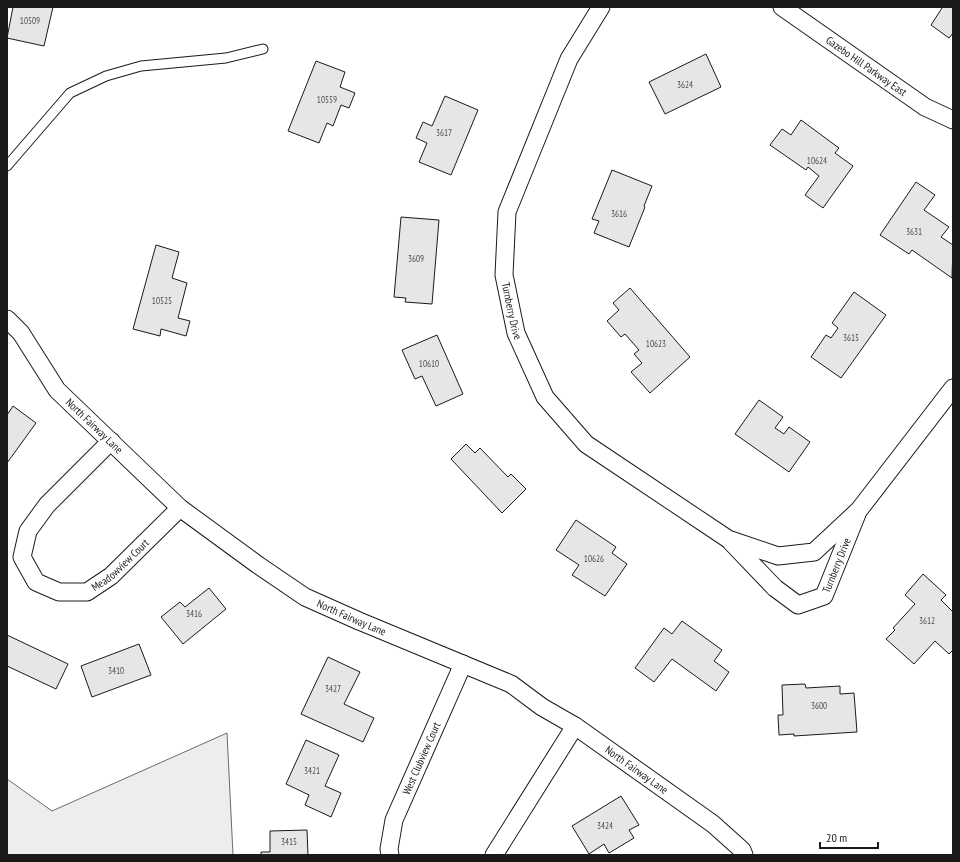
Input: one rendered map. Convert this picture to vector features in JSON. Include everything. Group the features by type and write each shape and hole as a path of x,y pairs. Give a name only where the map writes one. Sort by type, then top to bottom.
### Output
{"street":[{"name":"Turnberry Drive","path":"601,7 569,59 507,212 504,275 516,333 545,397 586,444 728,539 775,588 798,605 824,596 859,510"},
{"name":"Gazebo Hill Parkway East","path":"782,7 925,107 953,120"},
{"name":"North Fairway Lane","path":"7,319 21,333 57,390 180,508 258,565 305,597 511,684 542,707 575,726 713,824 742,850 744,855"},
{"name":"Turnberry Drive","path":"728,539 778,556 814,552 859,510 953,388"},
{"name":"Meadowview Court","path":"111,441 48,505 28,531 22,557 36,582 60,592 87,592 111,576 180,508"},
{"name":"West Clubview Court","path":"390,855 389,849 394,820 463,664"},
{"path":"494,855 575,726"}],"lane":[{"path":"7,166 70,93 106,76 141,66 226,58 263,48"}],"shaded area":[{"path":"227,733 233,855 7,855 7,779 52,811"}],"building":[{"path":"13,7 53,7 44,46 7,38"},
{"path":"940,7 953,7 953,33 949,38 931,25 942,8"},
{"path":"706,54 721,87 665,114 649,82"},
{"path":"316,61 345,72 340,87 355,93 349,108 341,105 333,126 327,123 319,143 288,131"},
{"path":"445,96 478,110 451,175 419,162 427,143 416,138 423,122 432,126"},
{"path":"801,120 839,148 835,153 853,166 823,208 805,195 819,176 808,167 806,170 770,145 782,129 791,135"},
{"path":"612,170 652,186 629,247 594,233 599,221 592,219"},
{"path":"916,182 935,195 924,210 949,227 941,237 953,245 952,278 912,250 909,254 880,235"},
{"path":"401,217 439,220 432,304 405,302 406,298 394,297"},
{"path":"156,245 179,252 172,278 187,283 178,318 190,321 186,336 161,329 160,336 133,329"},
{"path":"630,288 690,357 650,393 631,372 642,363 634,354 639,350 625,334 621,337 607,321 619,310 613,303"},
{"path":"854,292 886,315 841,378 811,357 826,335 831,338 838,328 832,323"},
{"path":"437,335 463,394 436,406 422,376 415,379 402,350"},
{"path":"759,400 783,417 775,428 784,434 789,427 810,442 789,472 735,434"},
{"path":"13,406 36,423 7,463 7,415"},
{"path":"466,444 475,453 480,448 508,477 511,474 526,489 502,513 451,459"},
{"path":"576,520 616,547 612,553 627,564 605,596 572,575 579,565 556,550"},
{"path":"923,574 946,595 941,600 953,612 953,650 949,654 935,641 914,664 886,639 895,630 893,628 915,604 905,595"},
{"path":"209,588 226,609 183,644 161,617 180,602 185,607"},
{"path":"682,621 722,650 714,661 729,672 716,691 672,659 654,682 635,668 664,628 672,634"},
{"path":"7,635 68,664 56,689 7,666"},
{"path":"139,644 151,675 92,697 81,666"},
{"path":"328,657 360,672 344,704 374,718 363,742 301,714"},
{"path":"805,684 806,688 840,686 840,694 854,693 857,732 794,736 794,734 779,735 778,715 783,715 782,685"},
{"path":"306,740 339,755 325,786 341,793 331,817 305,805 309,795 286,784"},
{"path":"621,796 639,825 629,830 634,838 609,853 604,844 589,854 572,826"},
{"path":"307,830 308,855 261,855 261,852 270,852 270,831"}]}
